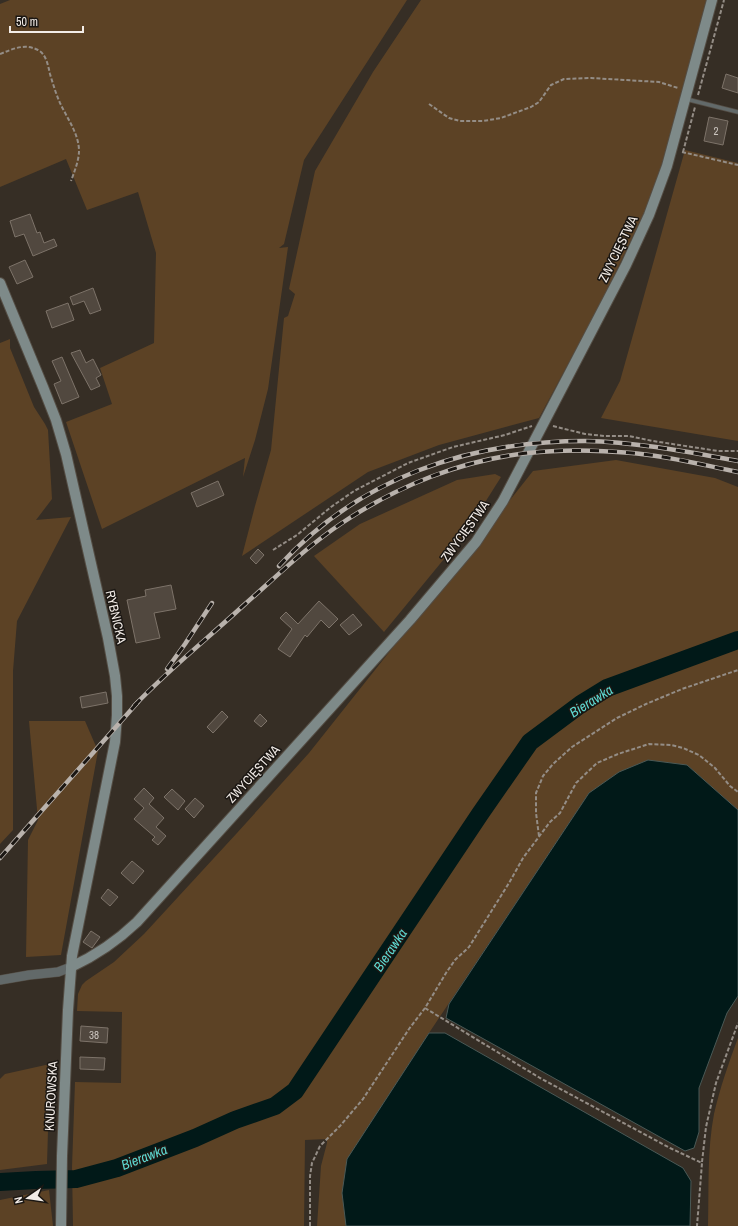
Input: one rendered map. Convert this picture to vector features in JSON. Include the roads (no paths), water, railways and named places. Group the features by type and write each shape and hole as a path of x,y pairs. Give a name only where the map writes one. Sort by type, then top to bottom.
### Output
{"main road":[{"name":"ZWYCIĘSTWA","path":"71,967 107,948 137,922 415,614 476,542 503,501 629,258 649,215 672,149 712,0"},
{"name":"RYBNICKA","path":"0,283 43,387 64,446 109,644 116,690 117,715 115,742 71,967"},
{"name":"KNUROWSKA","path":"61,1226 62,1156 71,967"}],"street":[{"path":"0,980 58,972 71,967"}],"lane":[{"path":"686,95 697,102 738,112"}],"water":[{"path":"648,760 687,765 738,810 738,996 727,1013 699,1088 699,1132 694,1148 685,1151 446,1018 449,1004 589,793 619,772"},
{"path":"429,1033 445,1033 683,1168 691,1181 690,1226 346,1226 342,1193 347,1159"}],"waterway":[{"name":"Bierawka","path":"0,1182 76,1179 117,1168 195,1138 235,1120 275,1106 295,1091 480,814 530,742 581,704 607,688 738,640"}],"railway":[{"path":"279,566 310,535 344,509 380,488 418,470 458,457 499,448 542,443 585,441 643,445 738,461"},
{"path":"134,706 174,667 316,542 342,523 385,497 431,477 455,468 503,456 567,450 645,454 738,472"},
{"path":"167,669 212,603"},
{"path":"0,858 138,702"}]}
